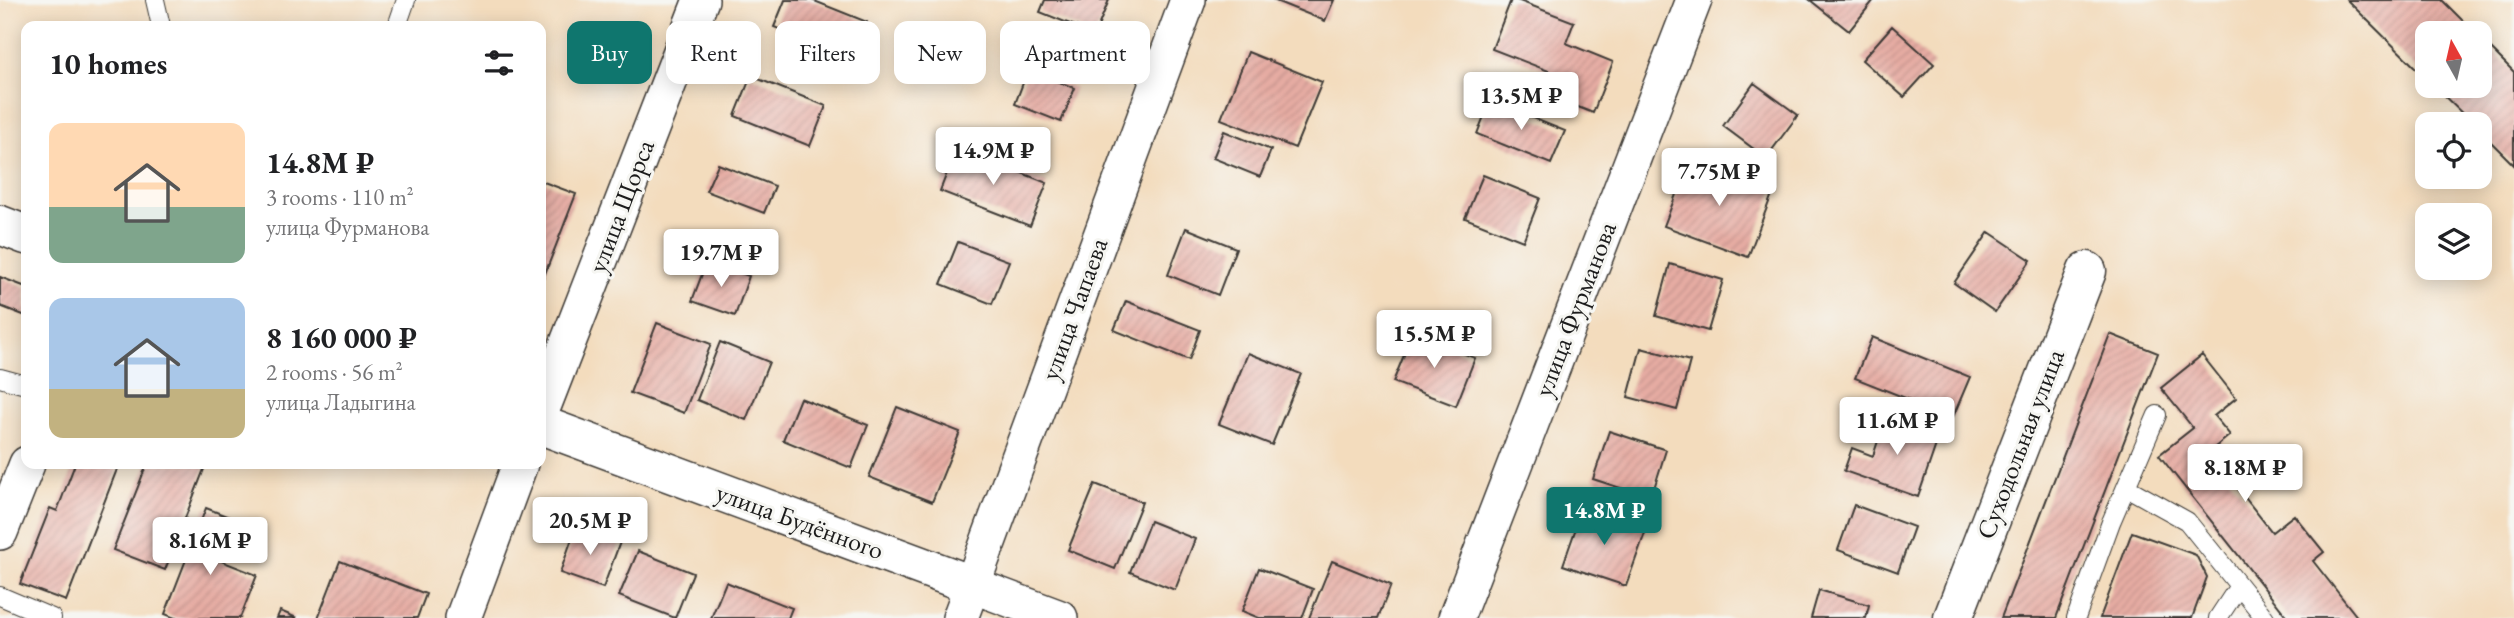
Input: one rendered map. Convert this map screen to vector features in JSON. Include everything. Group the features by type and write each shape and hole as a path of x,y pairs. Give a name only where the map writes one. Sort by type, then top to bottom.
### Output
{"street":[{"name":"улица Щорса","path":"546,399 701,0"},
{"name":"улица Чапаева","path":"966,602 1188,0"},
{"name":"улица Фурманова","path":"1456,618 1694,0"},
{"path":"0,225 21,232"},
{"name":"Суходольная улица","path":"1953,618 2087,271"},
{"name":"улица Будённого","path":"546,427 966,602 1060,618"},
{"path":"0,532 25,469"},
{"path":"463,618 518,469"}],"lane":[{"path":"155,0 160,21"},
{"path":"399,21 406,0"},
{"path":"0,378 21,384"},
{"path":"2076,618 2126,487 2157,415"},
{"path":"2126,487 2187,522 2265,618"},
{"path":"2218,618 2239,586"},
{"path":"0,596 52,618"}],"building":[{"path":"785,0 812,0 864,21 776,21"},
{"path":"1045,0 1109,0 1100,21 1062,21 1040,12"},
{"path":"1273,0 1334,0 1325,21"},
{"path":"1511,0 1574,22 1566,43 1613,62 1593,113 1545,94 1554,73 1492,49"},
{"path":"1810,0 1874,0 1849,31"},
{"path":"2347,0 2442,0 2463,21 2415,21 2415,67"},
{"path":"1892,26 1934,64 1904,97 1862,60"},
{"path":"2492,50 2514,72 2514,165 2492,143 2492,112 2461,112 2446,98 2492,98"},
{"path":"1248,52 1322,82 1295,148 1221,119"},
{"path":"761,80 826,106 810,146 735,116 748,84 761,84"},
{"path":"1754,83 1798,115 1766,158 1723,126"},
{"path":"1023,84 1065,84 1075,88 1061,122 1015,104"},
{"path":"1490,101 1565,131 1551,164 1477,134"},
{"path":"1224,131 1271,150 1260,177 1213,158"},
{"path":"957,147 1047,183 1030,226 940,191"},
{"path":"1690,158 1774,189 1748,257 1664,226"},
{"path":"718,164 775,186 764,213 706,191"},
{"path":"1483,175 1540,198 1523,241 1465,218"},
{"path":"546,183 576,194 546,271"},
{"path":"1186,228 1236,248 1218,295 1168,275"},
{"path":"1989,232 2031,260 1995,312 1954,283"},
{"path":"958,242 1009,261 992,304 941,284"},
{"path":"707,261 749,276 735,316 692,301"},
{"path":"1670,264 1723,280 1708,331 1656,316"},
{"path":"0,277 21,285 21,314 0,306"},
{"path":"1126,301 1200,330 1189,360 1114,330"},
{"path":"657,323 711,344 684,413 630,393"},
{"path":"1413,333 1475,358 1456,406 1393,382"},
{"path":"2110,334 2158,353 2056,618 2001,618"},
{"path":"1872,337 1970,377 1953,417 1855,378"},
{"path":"720,342 769,362 746,420 697,400"},
{"path":"1641,348 1690,361 1677,410 1628,397"},
{"path":"1248,353 1301,374 1272,445 1219,424"},
{"path":"2202,355 2236,398 2214,416 2230,435 2209,452 2272,532 2294,515 2324,552 2313,561 2358,618 2288,618 2159,455 2193,428 2161,388"},
{"path":"800,398 868,425 851,468 783,440"},
{"path":"897,407 960,432 932,502 869,477"},
{"path":"1887,414 1940,433 1918,497 1844,471 1852,448 1873,456"},
{"path":"1609,431 1666,450 1651,498 1593,479"},
{"path":"73,469 117,469 66,601 20,584 50,508 57,511"},
{"path":"145,469 204,469 165,570 113,550"},
{"path":"1095,484 1142,502 1115,569 1068,550"},
{"path":"1854,505 1914,527 1898,572 1838,550"},
{"path":"206,508 232,518 216,559 257,575 240,618 175,618 165,614"},
{"path":"1583,508 1646,530 1626,586 1563,565"},
{"path":"1150,521 1195,539 1175,590 1130,572"},
{"path":"576,527 620,542 603,588 560,573"},
{"path":"2132,532 2196,555 2207,577 2192,618 2100,618"},
{"path":"638,551 693,573 675,618 619,596"},
{"path":"340,561 426,594 417,618 318,618"},
{"path":"1332,561 1391,585 1378,618 1309,618"},
{"path":"1259,568 1313,589 1302,618 1259,618 1242,611"},
{"path":"726,582 792,608 788,618 711,618"},
{"path":"1819,590 1869,605 1866,618 1811,618"},
{"path":"280,611 297,618 277,618"}]}
